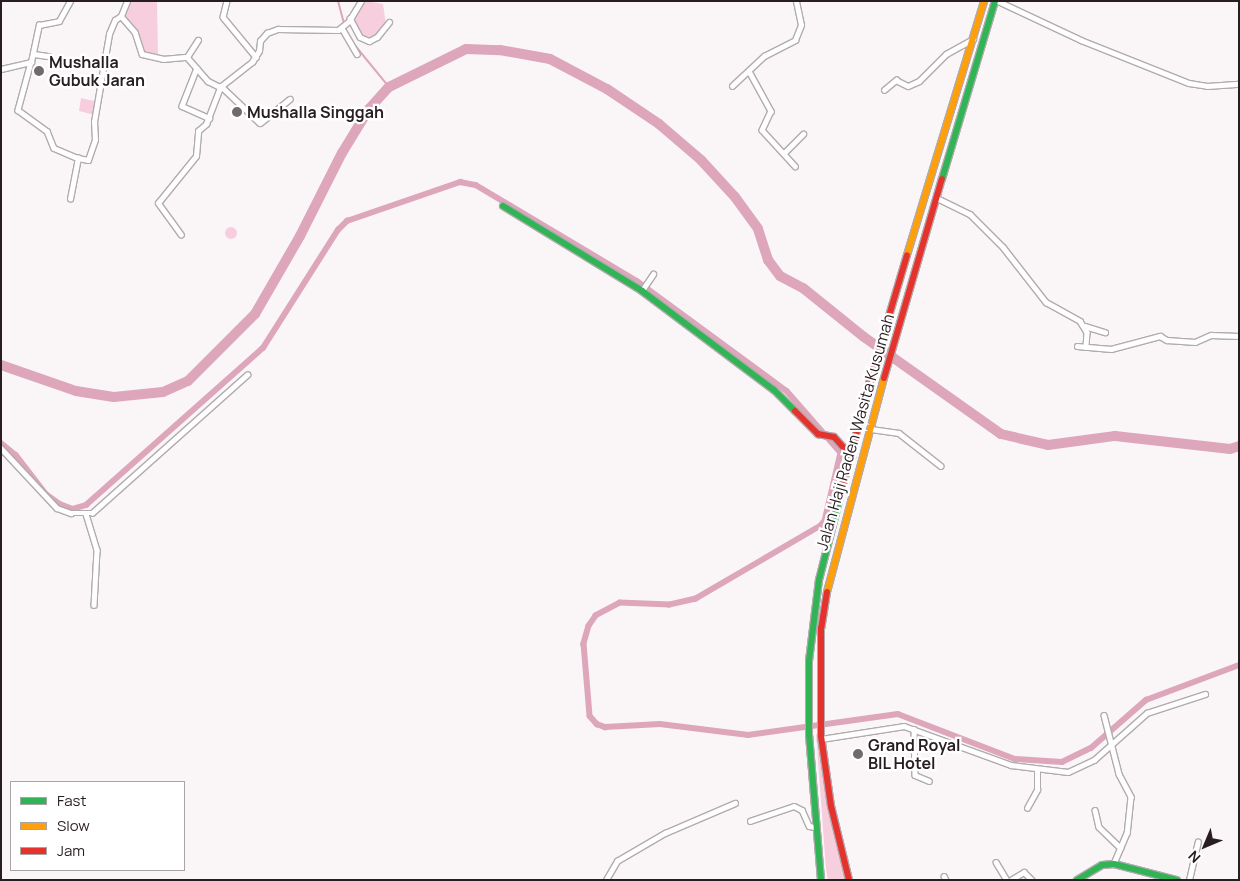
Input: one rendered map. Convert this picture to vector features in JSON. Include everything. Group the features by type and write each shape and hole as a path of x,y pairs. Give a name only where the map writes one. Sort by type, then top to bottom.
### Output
{"main road":[{"name":"Jalan Haji Raden Wasita Kusumah","path":"821,880 815,827 809,735 809,661 819,580 852,457 870,380 984,1"},
{"name":"Jalan Haji Raden Wasita Kusumah","path":"849,880 831,806 821,738 822,628 829,581 900,320 996,1"},
{"path":"969,56 978,58"},
{"path":"503,206 642,290 774,390 823,434 838,440 852,457"},
{"path":"819,580 829,581"},
{"path":"1077,880 1102,865 1114,864 1177,880"}],"street":[{"path":"70,1 59,20 39,25 34,54 18,110 47,131 54,148 88,160 95,140 94,122 109,34 115,20 121,16 126,1"},
{"path":"227,1 222,17 256,56"},
{"path":"180,235 158,204 196,156 198,131 209,118 221,87 256,56 261,39 271,30 327,32 342,27 350,20 361,1"},
{"path":"732,86 764,56 791,44 799,36 802,25 796,1"},
{"path":"996,1 1081,40 1190,83 1207,86 1239,84"},
{"path":"121,16 134,30 142,54 163,59 187,57"},
{"path":"350,20 360,36 369,41 377,37 389,22"},
{"path":"342,27 357,54"},
{"path":"884,90 895,80 908,86 919,81 946,54 974,39"},
{"path":"187,57 198,40"},
{"path":"34,54 49,56"},
{"path":"187,57 208,81 221,87 260,124 290,99"},
{"path":"1,69 31,62"},
{"path":"197,68 182,106 209,118"},
{"path":"749,70 770,111 762,130 795,166"},
{"path":"784,153 803,134"},
{"path":"70,199 78,158"},
{"path":"937,198 970,214 1003,247 1046,302 1085,326 1104,332"},
{"path":"642,290 653,274"},
{"path":"1085,326 1086,347"},
{"path":"1077,346 1111,349 1160,336 1167,340 1195,342 1212,335 1239,336"},
{"path":"1,448 27,473 51,503 70,513 86,514 97,510 247,375"},
{"path":"871,428 898,433 941,466"},
{"path":"86,514 98,550 94,605"},
{"path":"821,738 895,727 914,729 1011,766 1037,771 1068,772 1082,768 1147,713 1206,694"},
{"path":"1104,714 1119,774 1131,797 1127,833 1114,864"},
{"path":"914,729 915,775 929,782"},
{"path":"1027,808 1037,790 1037,771"},
{"path":"606,880 617,861 665,833 735,803"},
{"path":"750,820 794,806 802,810 809,826 815,827"},
{"path":"1095,810 1099,828 1121,848"},
{"path":"1189,880 1198,842"},
{"path":"996,862 1009,880 1024,872 1032,880"}],"shaded area":[{"path":"128,1 157,1 158,57 143,53 137,32 123,15"},
{"path":"366,1 383,4 386,24 377,34 364,40 353,20"},
{"path":"81,98 98,102 95,115 79,111"},
{"path":"229,227 233,227 237,233 233,239 229,239 225,235 225,231"},
{"path":"816,734 819,734 848,880 828,880"}],"waterway":[{"path":"338,1 346,30"},
{"path":"353,43 389,87"},
{"path":"1,365 76,391 114,397 163,392 188,381 255,314 300,236 342,153 369,109 389,87 466,49 500,50 550,59 607,89 659,124 701,160 735,197 758,229 768,260 780,276 803,288 864,337 1001,434 1048,445 1115,436 1230,449 1239,446"},
{"path":"1,443 16,455 46,494 60,504 73,509 86,505 263,348 338,230 347,221 460,182 476,185 637,281 787,391 841,453 825,521 821,526 696,599 670,605 620,603 596,616 589,626 584,644 590,716 597,724 605,727 660,724 748,735 898,714 1015,759 1062,762 1091,748 1146,700 1239,665"}],"traffic: fast":[{"path":"942,179 995,1"},
{"path":"503,206 642,291 774,390 795,411"},
{"path":"821,880 809,735 809,661 819,580 843,485"},
{"path":"1077,880 1102,865 1114,864 1177,880"}],"traffic: slow":[{"path":"907,255 984,1"},
{"path":"827,592 884,378"}],"traffic: jam":[{"path":"884,378 942,179"},
{"path":"843,485 870,380 907,255"},
{"path":"795,411 818,434 834,437 852,457"},
{"path":"827,592 821,628 821,736 831,806 849,880"}],"place":[{"name":"Mushalla Gubuk Jaran","path":"39,71"},
{"name":"Mushalla Singgah","path":"237,112"},
{"name":"Grand Royal BIL Hotel","path":"858,754"}]}
